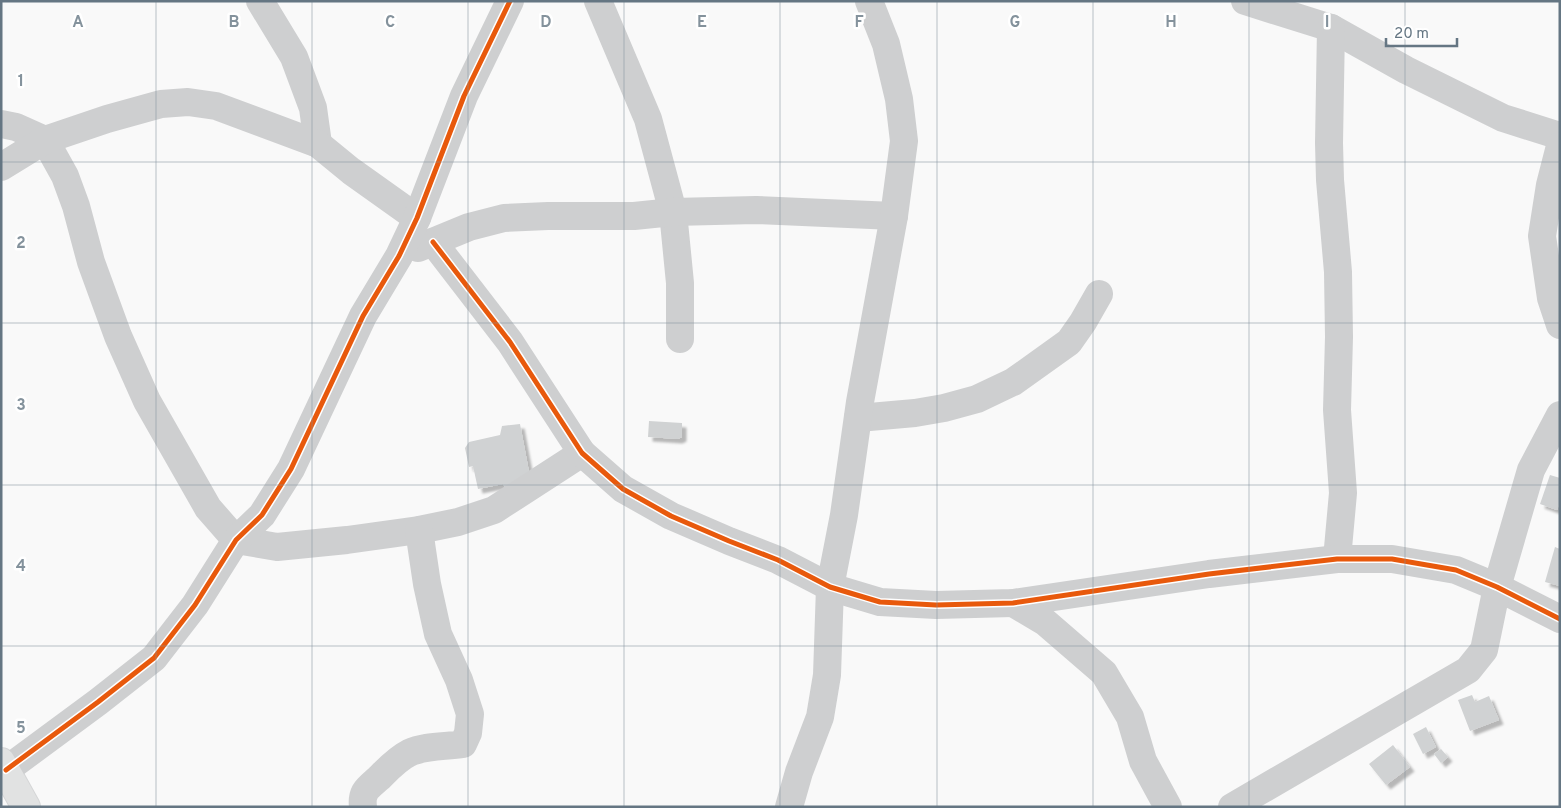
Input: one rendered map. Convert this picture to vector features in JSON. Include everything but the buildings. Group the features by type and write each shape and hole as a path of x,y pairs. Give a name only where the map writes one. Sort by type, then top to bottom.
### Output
{"street":[{"path":"260,1 294,57 313,108 318,144"},
{"path":"26,807 3,766 98,702 154,658 195,605 236,540 262,515 291,469 363,316 398,256 417,218 464,96 510,1"},
{"path":"598,1 648,119 673,212 680,283 680,339"},
{"path":"790,807 799,772 820,717 827,675 830,587 844,515 858,418 894,216 904,141 899,99 886,44 869,1"},
{"path":"1245,1 1331,28 1406,70 1503,118 1560,136"},
{"path":"1331,28 1329,143 1330,180 1338,272 1337,410 1343,493 1337,558"},
{"path":"1,167 45,140 107,119 161,104 188,102 216,106 318,144 351,171 417,218"},
{"path":"1,124 16,127 45,140 65,176 76,206 91,262 118,336 147,401 208,508 236,540 277,547 347,540 419,530 458,522 494,510 582,453"},
{"path":"1560,146 1550,185 1542,236 1551,298 1560,325"},
{"path":"398,256 469,227 504,218 634,216 673,212 756,210 894,216"},
{"path":"433,242 510,342 582,453 623,489 671,516 778,560 830,587 880,602 936,605 1013,603 1209,574 1337,558 1392,559 1456,570 1497,587 1560,619"},
{"path":"858,418 915,413 944,408 977,399 1013,382 1069,342 1099,294"},
{"path":"1232,807 1468,670 1484,650 1497,587 1531,470 1560,415"},
{"path":"363,807 362,797 366,791 398,760 410,752 424,748 463,744 468,733 470,714 459,680 438,634 427,584 419,530"},
{"path":"1013,603 1045,622 1104,673 1130,717 1143,761 1168,807"}],"cycle path":[{"path":"6,770 154,658 195,605 236,540 262,515 291,469 363,316 399,256 417,218 464,96 510,1"},
{"path":"433,242 510,342 582,453 623,489 671,516 778,560 830,587 880,602 936,605 1013,603 1209,574 1337,559 1392,559 1456,570 1497,587 1560,619"}]}
